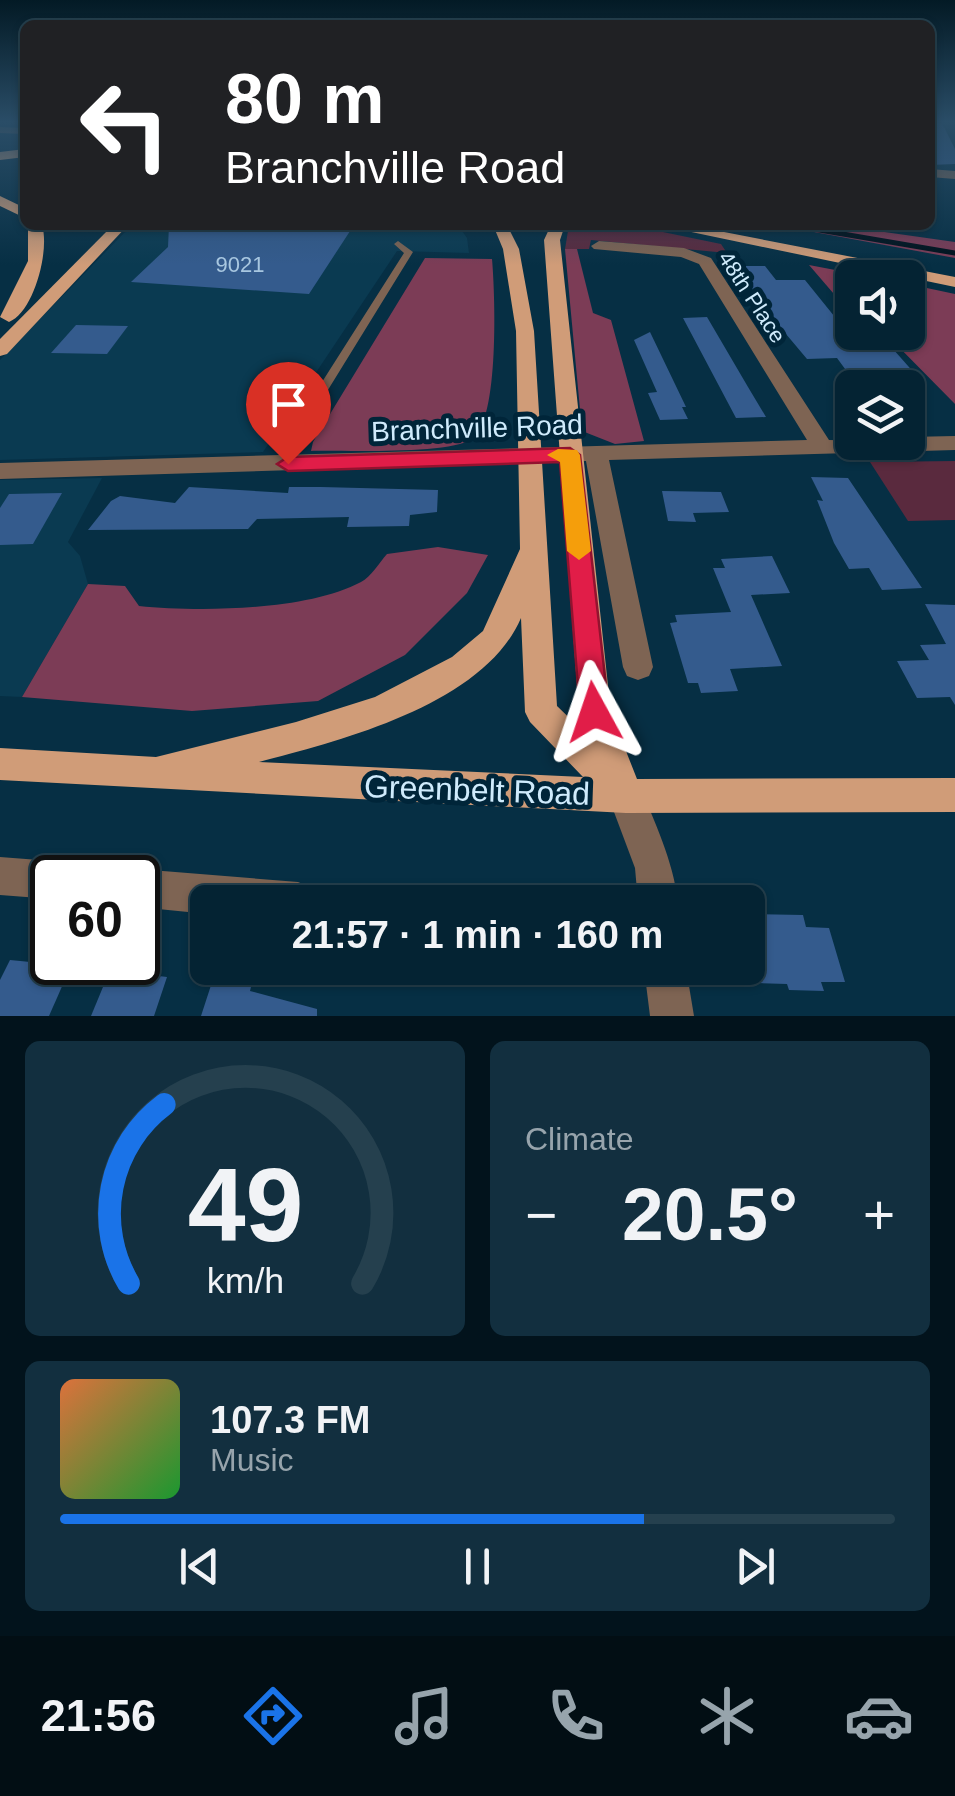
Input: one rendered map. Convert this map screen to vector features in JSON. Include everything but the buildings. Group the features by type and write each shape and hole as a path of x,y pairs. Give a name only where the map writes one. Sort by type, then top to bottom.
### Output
{"main road":[{"path":"4,321 36,266 41,240 37,230"},
{"path":"4,321 95,230"},
{"path":"0,350 117,230"},
{"path":"503,230 516,268 532,456 541,712 626,796"},
{"path":"556,230 552,240 583,454 594,712 626,796"},
{"path":"729,231 955,267"},
{"path":"729,231 955,282"},
{"path":"142,773 291,738 374,713 438,682 497,638 533,546"},
{"name":"Greenbelt Road","path":"0,764 626,796 955,795"}],"street":[{"name":"48th Place","path":"599,246 684,253 705,261 822,447"},
{"name":"Branchville Road","path":"0,471 955,443"},
{"path":"583,454 638,667"},
{"path":"626,796 654,868 656,885"},
{"path":"0,876 30,878"},
{"path":"160,890 190,893"},
{"path":"667,985 672,1016"}],"lane":[{"path":"288,464 288,445 409,252 398,244"}],"shaded area":[{"path":"461,230 469,253 397,251 263,452 0,460 0,360 124,233"},
{"path":"568,230 653,230 721,244 727,253 591,240 589,249 565,249"},
{"path":"803,230 870,230 955,242 955,258"},
{"path":"565,249 577,249 593,313 611,320 644,441 615,444 582,431"},
{"path":"425,258 492,259 494,354 481,427 472,439 442,447 311,451 313,442"},
{"path":"809,265 835,270 835,295"},
{"path":"925,288 955,294 955,404 902,350 925,350"},
{"path":"955,461 955,520 908,521 870,462"},
{"path":"102,478 68,542 80,556 88,584 22,697 0,696 0,480"},
{"path":"438,547 488,555 467,593 405,655 318,701 192,711 22,697 88,584 125,586 139,606 221,609 283,604 338,592 361,582 387,554"}],"waterway":[{"path":"819,230 955,253"}],"slow traffic":[{"path":"558,455 570,455 579,551"}],"route":[{"path":"288,464 570,455 594,712"}]}
